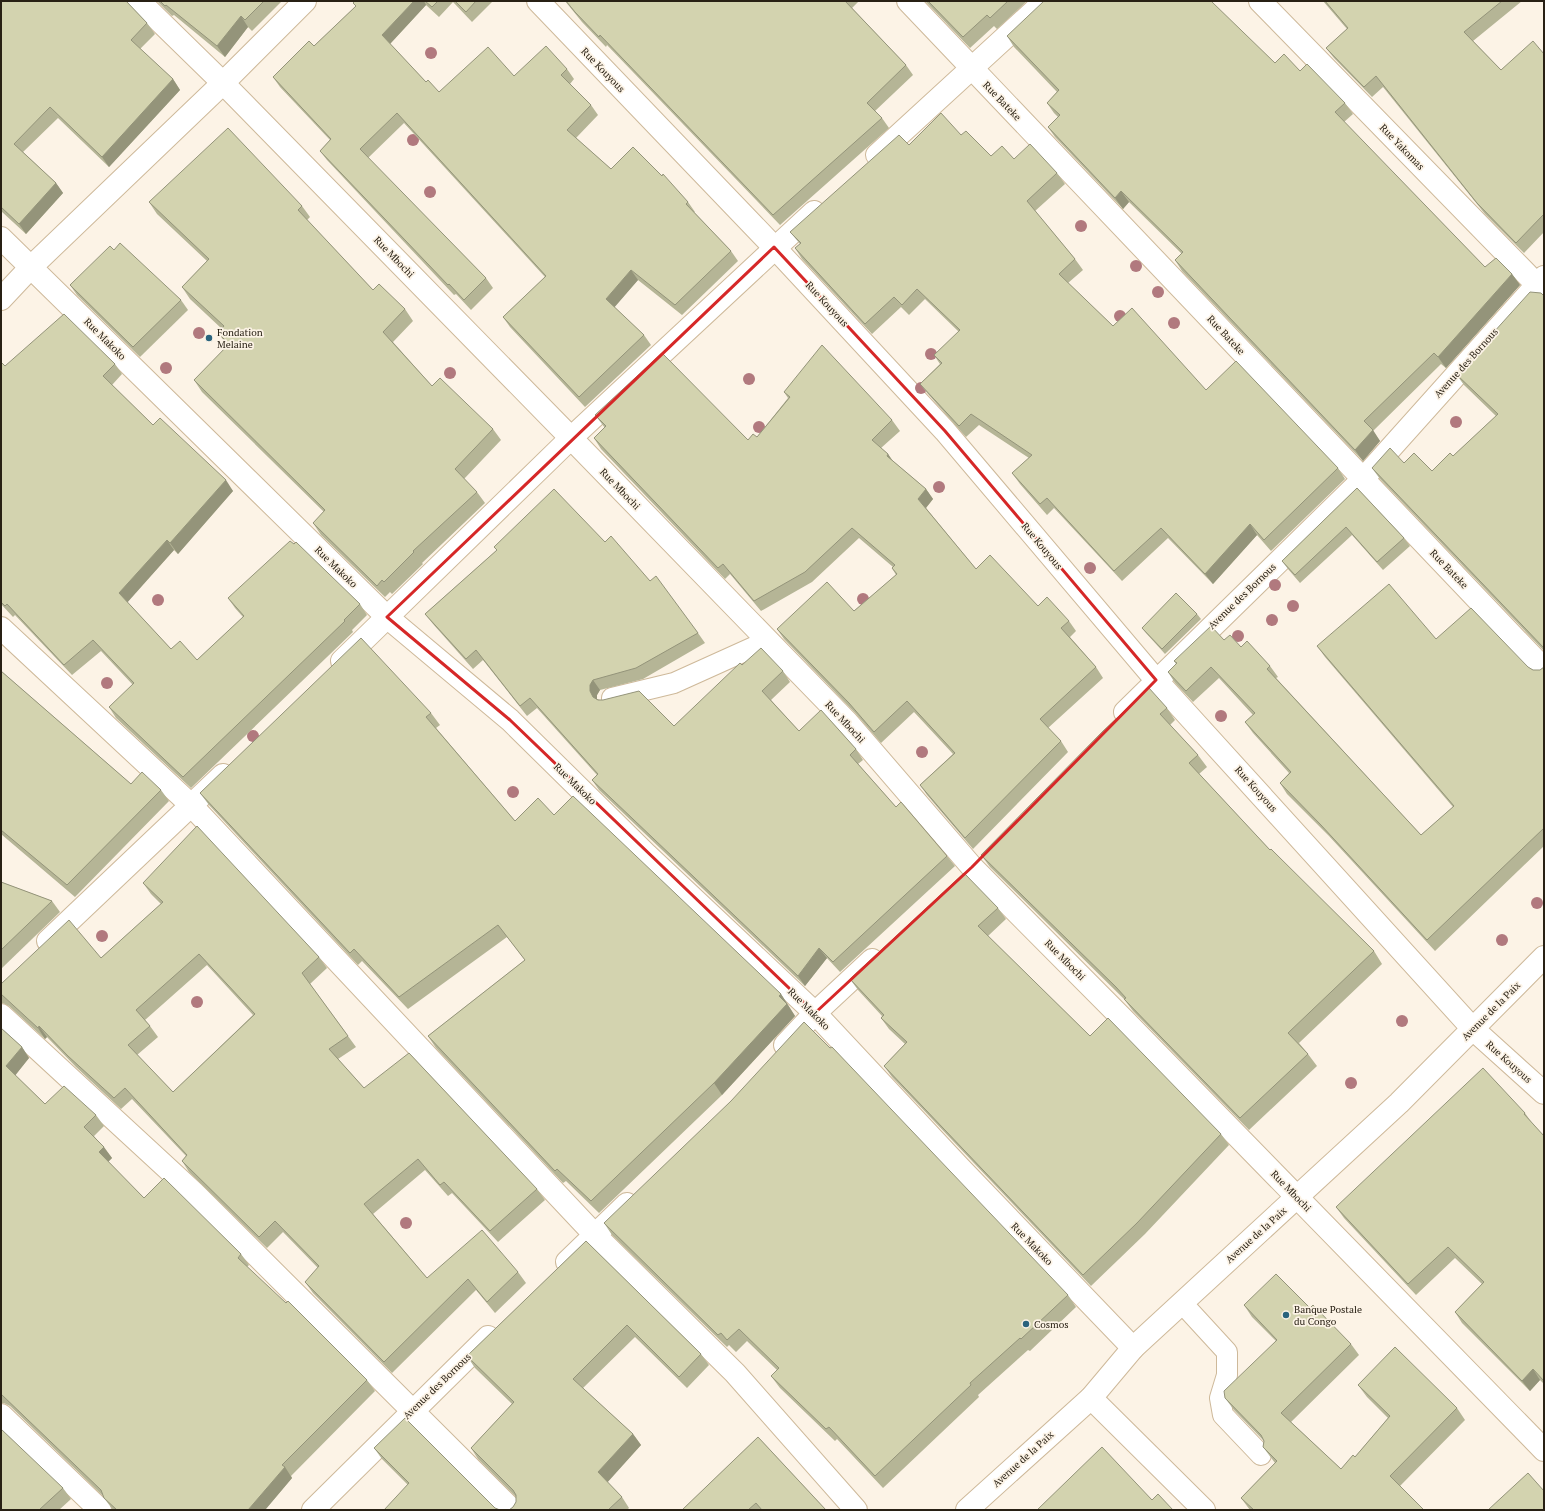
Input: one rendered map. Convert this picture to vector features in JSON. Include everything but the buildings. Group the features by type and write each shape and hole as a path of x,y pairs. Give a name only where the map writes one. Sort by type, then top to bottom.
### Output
{"street":[{"name":"Rue Mbochi","path":"139,1 223,83 847,722 972,868 1544,1450"},
{"path":"1,299 31,267 223,83 305,1"},
{"name":"Rue Kouyous","path":"538,1 774,248 945,431 1156,680 1473,1029 1544,1093"},
{"name":"Rue Bateke","path":"908,1 972,70 1544,668"},
{"path":"861,169 972,70 1045,1"},
{"name":"Rue Yakomas","path":"1260,1 1541,284"},
{"path":"329,672 571,438 826,200"},
{"name":"Rue Makoko","path":"1,238 387,617 510,720 647,855 814,1013 1133,1348"},
{"name":"Avenue des Bornous","path":"1112,725 1156,680 1363,479 1541,284"},
{"path":"1,628 191,805 595,1235 735,1373 856,1510"},
{"path":"36,953 237,761"},
{"path":"955,884 989,850"},
{"path":"773,1058 814,1013 885,948"},
{"name":"Avenue de la Paix","path":"967,1510 1091,1398 1133,1348 1399,1103 1544,957"},
{"path":"1,1015 193,1192 512,1510"},
{"path":"551,1277 640,1192"},
{"name":"Avenue des Bornous","path":"313,1510 501,1324"},
{"path":"1091,1398 1204,1510"},
{"path":"1,1415 100,1510"}],"lane":[{"path":"608,700 674,682 767,641"},
{"path":"1182,1303 1227,1352 1227,1375 1220,1398 1223,1415 1261,1455"}],"highlighted area":[{"path":"774,247 945,431 1156,680 972,867 815,1013 510,720 387,617"}],"place":[{"name":"Fondation Melaine","path":"209,338"},
{"name":"Banque Postale du Congo","path":"1286,1315"},
{"name":"Cosmos","path":"1026,1324"}]}
